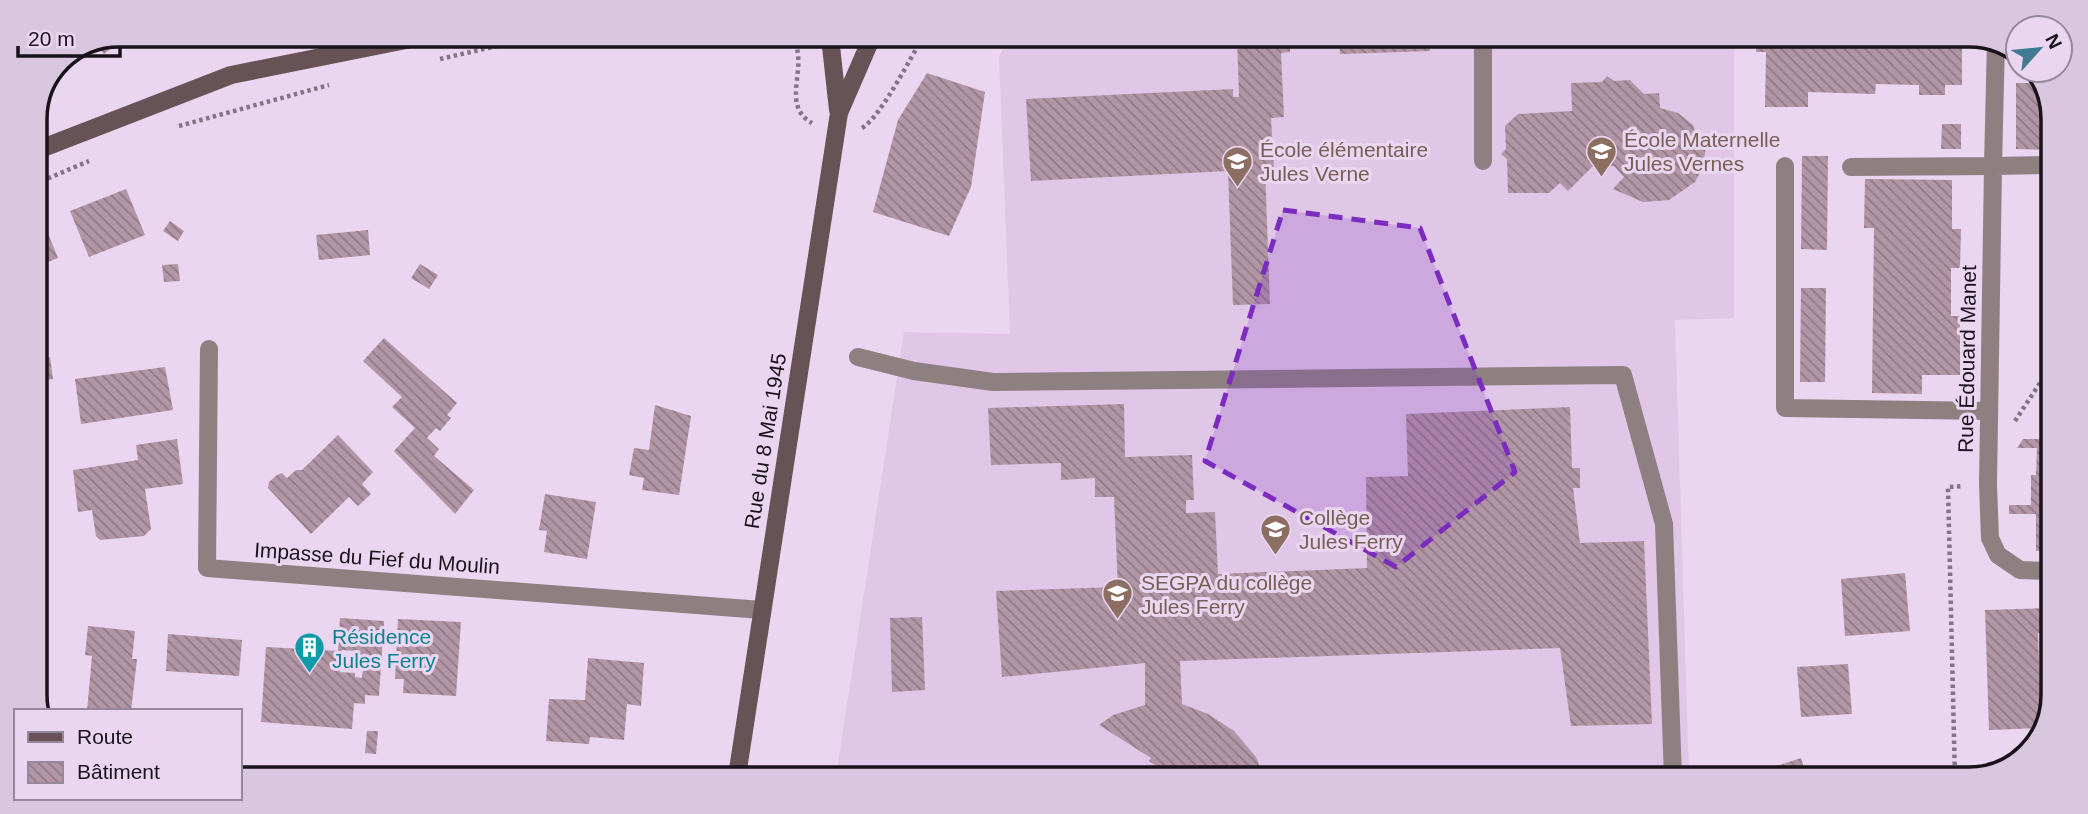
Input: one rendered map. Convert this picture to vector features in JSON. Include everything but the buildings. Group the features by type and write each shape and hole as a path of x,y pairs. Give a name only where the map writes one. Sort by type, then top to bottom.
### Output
{"main road":[{"path":"47,145 232,75 371,47"},
{"name":"Rue du 8 Mai 1945","path":"831,47 839,113"},
{"name":"Rue du 8 Mai 1945","path":"738,767 839,113 868,47"}],"street":[{"path":"1483,47 1483,161"},
{"name":"Rue Édouard Manet","path":"1996,53 1988,448 1990,538 1998,555 2020,570 2041,571"},
{"path":"1852,167 2041,164"},
{"path":"1785,166 1785,408 1989,411"},
{"name":"Impasse du Fief du Moulin","path":"209,349 207,568 762,610"},
{"path":"858,358 914,371 993,382 1623,375 1664,524 1672,767"}],"path":[{"path":"433,60 492,47"},
{"path":"166,130 336,83"},
{"path":"47,179 95,159"},
{"path":"1988,448 2004,437 2041,381"},
{"path":"1955,767 1948,487 1988,484"}],"highlighted area":[{"path":"1283,210 1420,228 1515,472 1396,567 1205,461"}],"shaded area":[{"name":"Collège Jules Ferry","path":"1004,47 1734,47 1734,318 1675,320 1689,767 837,767 904,332 1010,334 999,56"}],"place":[{"name":"École Maternelle Jules Vernes","path":"1601,178"},
{"name":"École élémentaire Jules Verne","path":"1237,188"},
{"name":"Collège Jules Ferry","path":"1276,556"},
{"name":"SEGPA du collège Jules Ferry","path":"1118,621"},
{"name":"Résidence Jules Ferry","path":"309,675"}]}
